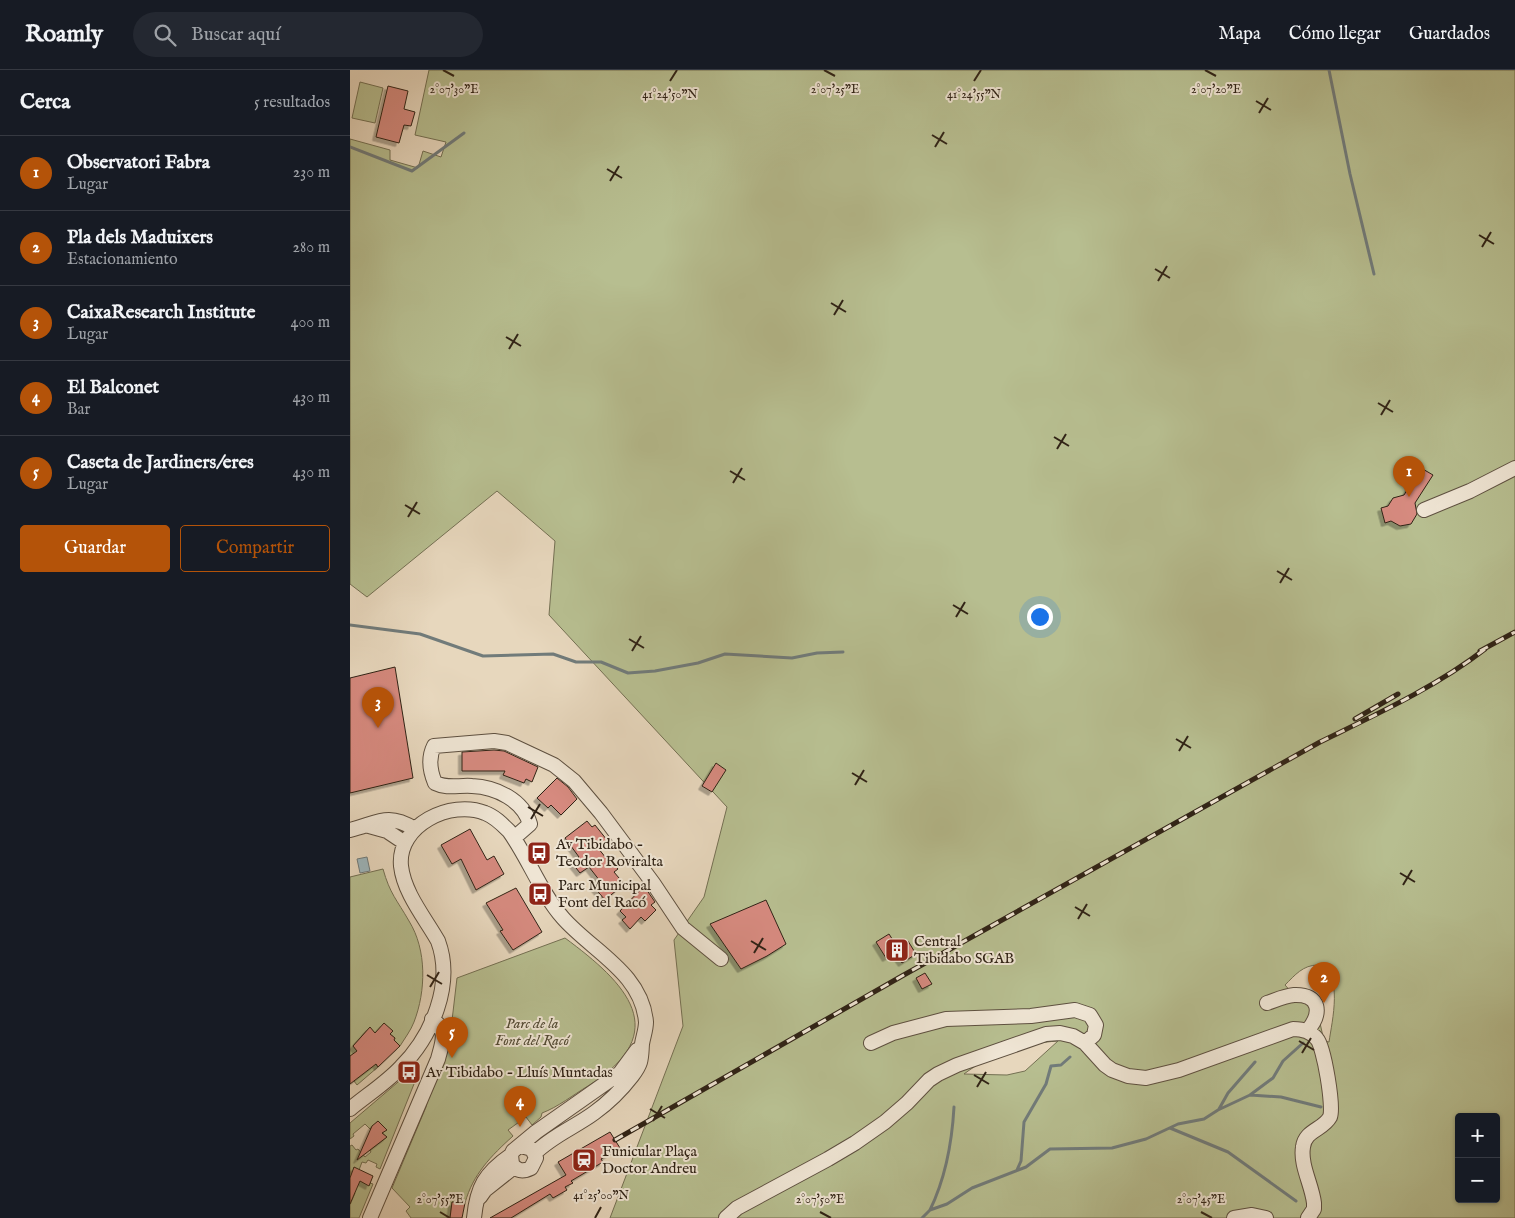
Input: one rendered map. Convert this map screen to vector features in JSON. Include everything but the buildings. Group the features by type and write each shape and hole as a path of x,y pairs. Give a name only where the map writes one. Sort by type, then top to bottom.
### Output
{"street":[{"path":"1424,510 1470,491 1515,468"},
{"path":"514,838 530,824 527,815 519,805 493,790 475,786 444,787 434,783 430,764 434,746 494,740 507,743 554,765 574,781 601,813 653,883 683,928 721,959"},
{"path":"350,1109 402,1067 423,1038 442,992 444,971 442,951 406,883 401,866 405,843 425,821 437,815 451,811 469,810 484,812 503,825 514,838 564,919 618,968 632,985 645,1013 645,1034 642,1044 620,1073 536,1132 515,1156"},
{"path":"350,830 369,826 380,820 392,820 403,822 415,830"},
{"path":"369,826 387,831 405,843"},
{"path":"1268,1003 1294,995 1305,996 1311,999 1316,1006 1317,1012 1315,1020 1307,1031"},
{"path":"871,1043 893,1033 946,1019 1031,1016 1075,1010 1090,1015 1096,1025 1094,1035 1085,1043"},
{"path":"370,1218 438,1059 443,1035 442,1028 432,1020"},
{"path":"726,1218 737,1208 828,1160 855,1143 892,1115 929,1080 947,1069 1046,1034 1066,1034 1085,1043 1112,1070 1128,1076 1146,1078 1178,1070 1288,1030 1300,1029 1315,1036 1321,1044 1332,1103 1331,1112 1327,1120 1308,1136 1302,1147 1314,1203 1312,1214 1308,1218"},
{"path":"535,1153 544,1145 595,1112 620,1090 633,1075 643,1055 642,1044"},
{"path":"474,1218 480,1188 492,1170 529,1147 535,1153 536,1161 531,1168 523,1171 515,1156"},
{"path":"1234,1218 1252,1215 1266,1218"}],"green space":[{"path":"429,70 1515,70 1515,1218 610,1218 683,1026 674,940 704,897 727,807 549,615 555,541 497,491 367,597 350,584 350,139 390,150 390,160 418,168 423,151 441,157 446,142 415,135","holes":["1313,965 1318,965 1326,970 1331,977 1334,987 1334,1011 1329,1042 1324,1041 1316,1005 1294,995 1285,985 1296,974","1058,1041 1025,1071 1007,1075 964,1074 996,1055 1033,1044"]},
{"path":"360,82 383,88 375,123 352,118"},
{"path":"383,869 391,891 415,932 419,945 423,971 421,997 414,1022 400,1046 390,1034 375,1033 369,1028 353,1046 367,1063 371,1059 378,1067 357,1085 354,1081 350,1056 350,877"},
{"name":"Parc de la Font del Racó","path":"565,938 607,973 622,990 632,1009 635,1027 630,1046 614,1066 588,1086 542,1113 541,1117 532,1125 526,1117 508,1130 513,1136 497,1151 478,1174 465,1203 452,1202 450,1218 411,1218 406,1211 410,1207 392,1188 446,1057 450,1040 453,1040 455,1033 451,1029 457,978"},
{"path":"411,1071 416,1079 380,1169 376,1167 377,1164 368,1160 366,1163 362,1162 359,1170 354,1168 351,1176 369,1185 370,1183 373,1184 359,1218 350,1218 350,1205 355,1193 350,1191 350,1146 352,1145 356,1150 358,1149 365,1157 371,1152 370,1150 387,1137 382,1133 386,1130 378,1121 370,1129 365,1124 350,1139 350,1123"}],"water":[{"path":"367,857 370,871 360,873 357,859"}],"waterway":[{"path":"1329,70 1350,174 1374,274"},
{"path":"350,147 412,171 464,133"},
{"path":"350,625 420,634 483,656 553,654 576,662 601,662 628,673 655,671 698,663 725,654 792,658 817,653 843,652"},
{"path":"1250,1095 1273,1078 1283,1061 1303,1043"},
{"path":"1017,1170 1021,1161 1024,1122 1046,1084 1051,1066 1061,1065 1070,1057"},
{"path":"1219,1109 1228,1093 1255,1062"},
{"path":"922,1218 930,1210 947,1204 972,1188 1026,1167 1050,1149 1112,1148 1146,1139 1178,1124 1204,1119 1218,1110 1250,1095 1281,1097 1321,1107"},
{"path":"930,1210 936,1198 947,1160 952,1134 954,1107"},
{"path":"1170,1128 1228,1152 1296,1201"}],"railway":[{"path":"1480,651 1515,632"},
{"path":"615,1140 902,976 1320,742 1426,688 1485,649"},
{"path":"1355,719 1398,694"}],"place":[{"name":"Observatori Fabra","path":"1409,497"},
{"name":"CaixaResearch Institute","path":"378,728"},
{"name":"Av Tibidabo - Teodor Roviralta","path":"539,853"},
{"name":"Parc Municipal Font del Racó","path":"540,894"},
{"name":"Central Tibidabo SGAB","path":"897,950"},
{"name":"Pla dels Maduixers","path":"1324,1003"},
{"name":"Caseta de Jardiners/eres","path":"452,1058"},
{"name":"Av Tibidabo - Lluís Muntadas","path":"409,1072"},
{"name":"El Balconet","path":"520,1127"},
{"name":"Funicular Plaça Doctor Andreu","path":"584,1160"}]}
